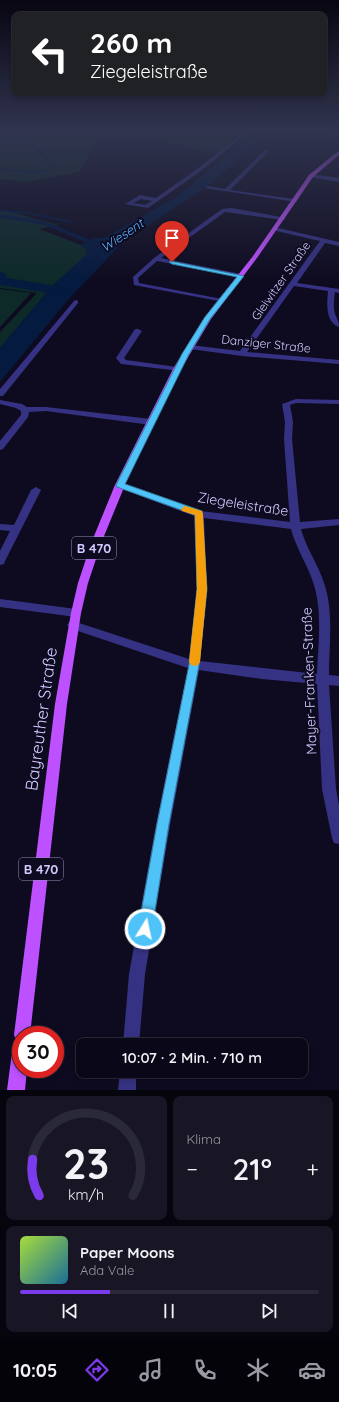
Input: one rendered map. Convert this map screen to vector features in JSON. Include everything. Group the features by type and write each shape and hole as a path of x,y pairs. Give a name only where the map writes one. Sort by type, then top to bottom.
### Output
{"main road":[{"name":"Bayreuther Straße","path":"23,1026 61,704 73,625 83,583 97,541 120,485 177,369 208,318 241,276 308,181"},
{"path":"16,1090 17,1078"}],"street":[{"path":"157,200 184,181"},
{"path":"227,190 236,181"},
{"path":"208,188 294,201"},
{"path":"222,301 136,284 135,278 156,259 224,210 283,218"},
{"path":"274,229 339,244"},
{"name":"Gleiwitzer Straße","path":"242,354 323,240"},
{"path":"156,259 241,276"},
{"path":"293,284 335,290 329,307 335,322 339,325"},
{"path":"0,394 76,302"},
{"path":"138,331 120,358 124,362 177,369"},
{"name":"Danziger Straße","path":"190,347 242,354 339,362"},
{"name":"Ziegeleistraße","path":"295,526 288,439 289,422 286,404 296,401 339,402"},
{"path":"0,402 19,406 25,410 46,409 151,422"},
{"path":"0,446 25,415 25,410"},
{"name":"Ziegeleistraße","path":"120,485 199,514 295,526 339,522"},
{"path":"0,561 36,490"},
{"path":"132,1038 137,974 163,824 194,665 202,589 199,514"},
{"name":"Mayer-Franken-Straße","path":"295,526 300,544 319,583 324,610 323,680 329,789 339,838"},
{"path":"0,527 17,528"},
{"path":"0,603 76,613"},
{"path":"73,625 194,665 339,681"},
{"path":"126,1090 127,1078"}],"green space":[{"path":"0,210 59,225 39,229 81,245 87,250 82,261 53,285 0,348 0,332 37,293 0,288"},
{"path":"0,289 31,293 0,327"}],"water":[{"name":"Wiesent","path":"196,181 214,181 207,187 125,240 68,300 0,382 0,348 53,285 86,255 87,250 81,245 94,238 104,238 178,196"}],"waterway":[{"path":"0,211 27,213 72,222"},
{"name":"Wiesent","path":"0,216 35,221 49,225 102,246"},
{"path":"0,276 1,281 62,291"}],"slow traffic":[{"path":"185,509 199,514 202,589 195,662"}],"route":[{"path":"145,929 163,824 194,665 202,589 199,514 120,485 177,369 208,318 241,276 172,262"}]}
